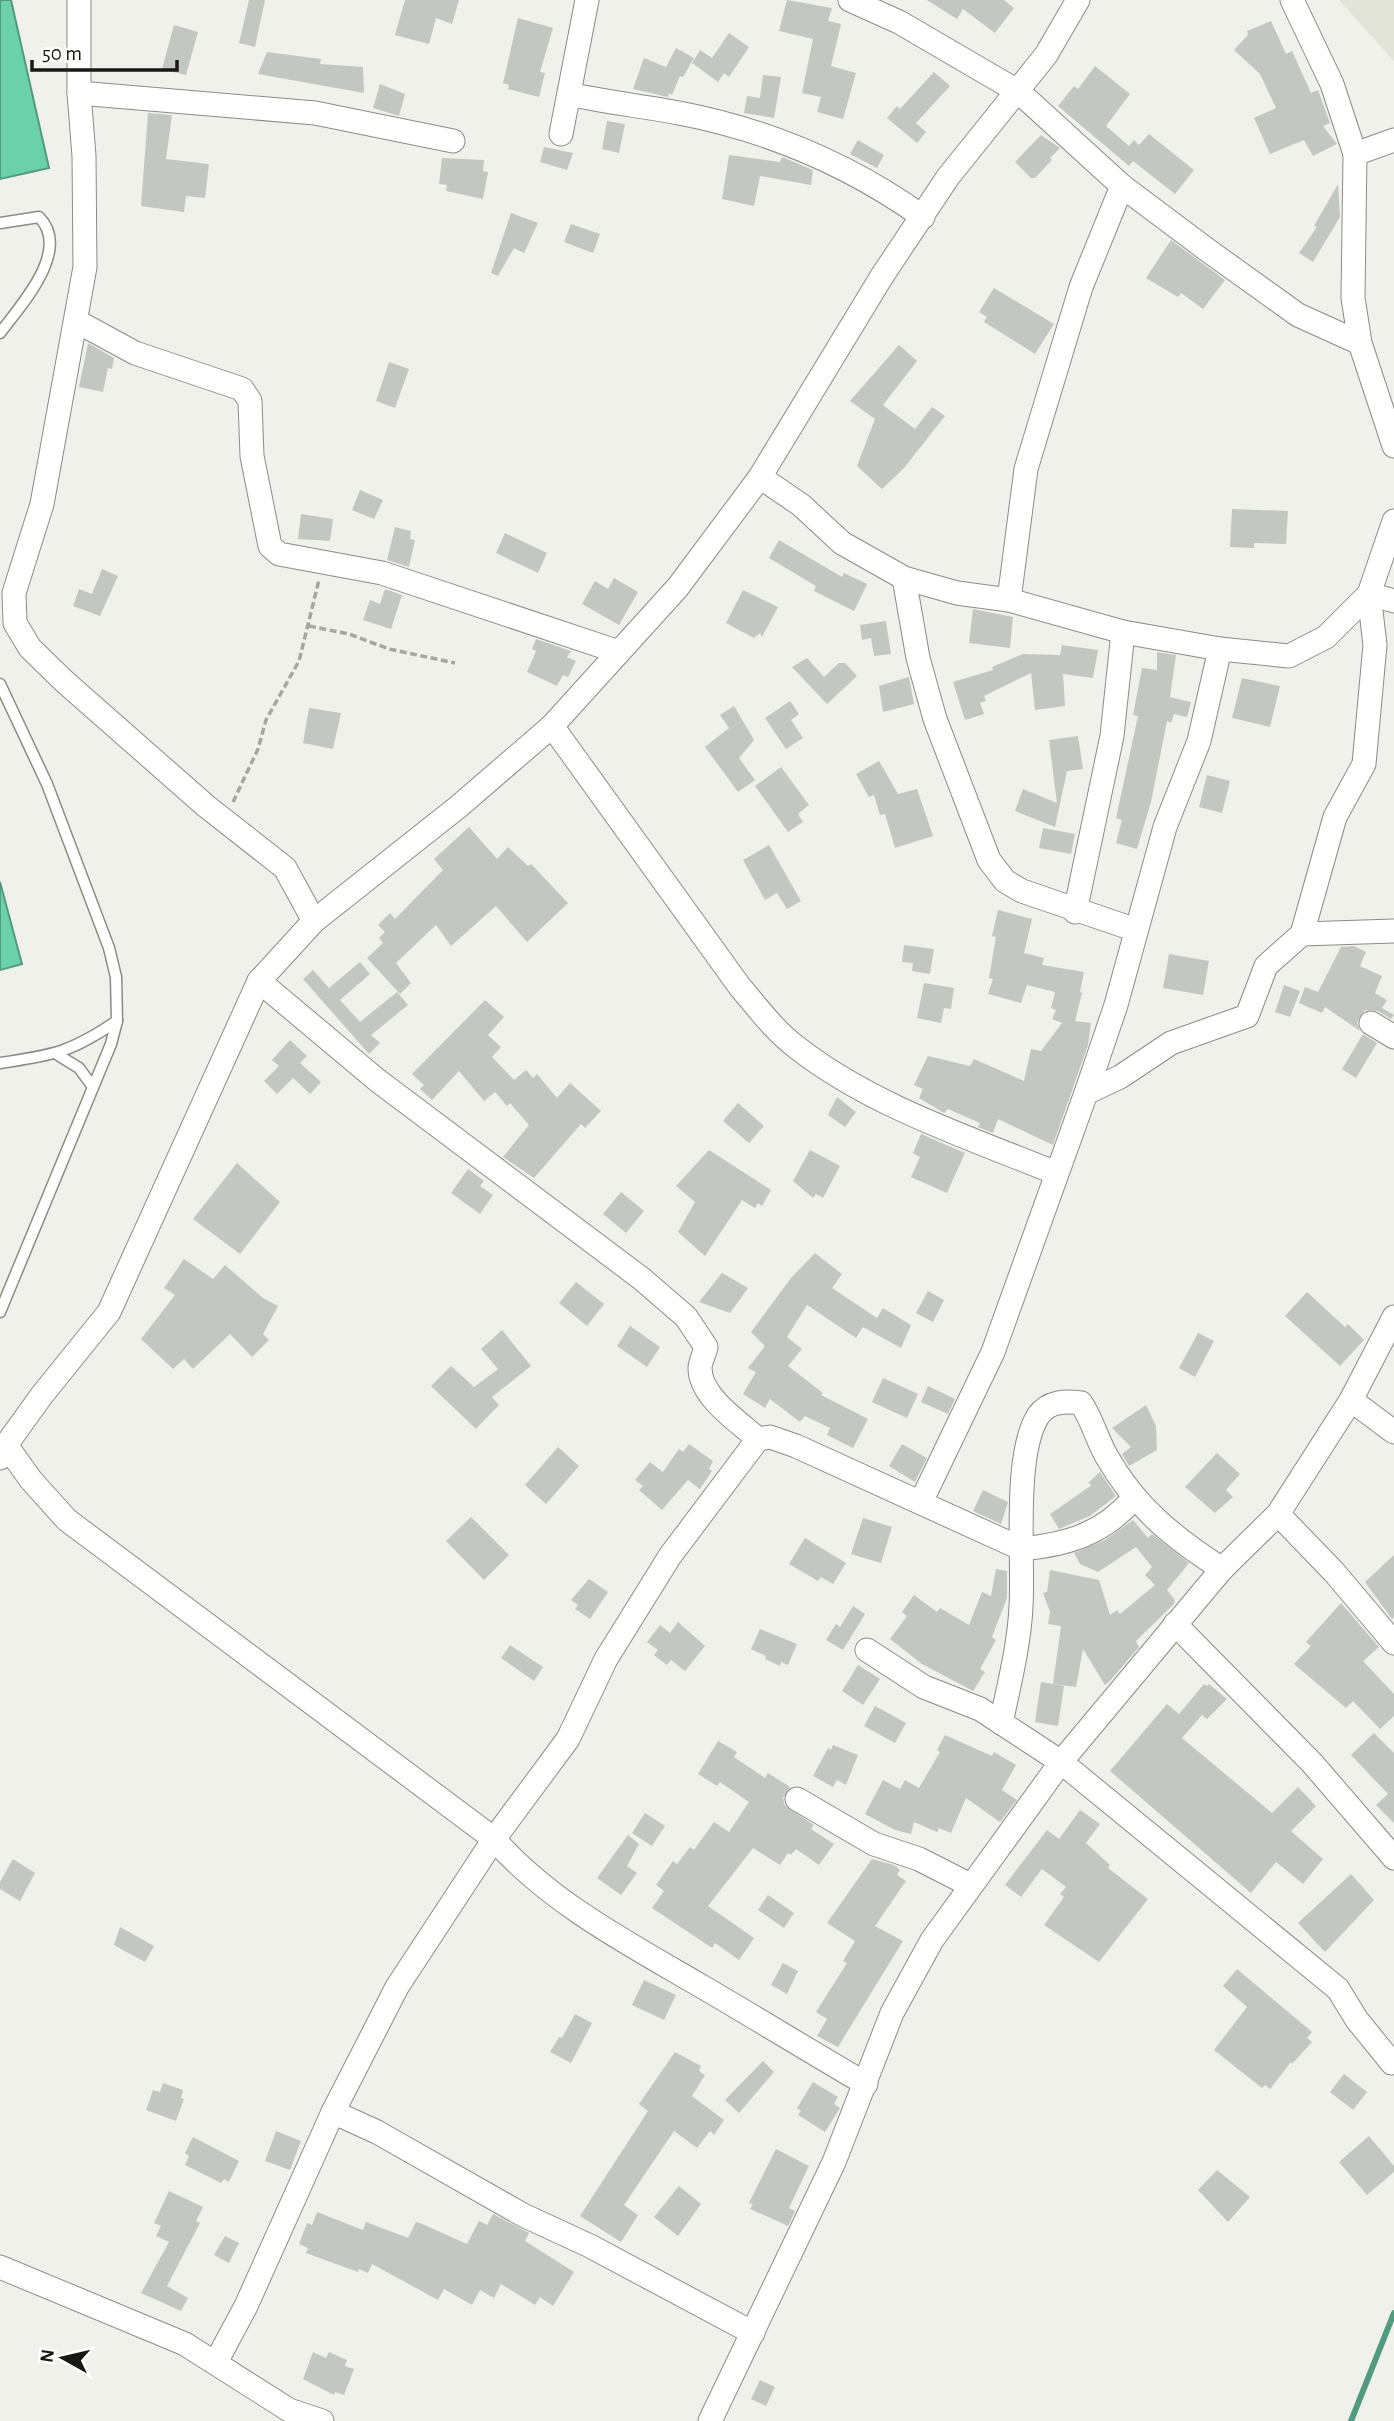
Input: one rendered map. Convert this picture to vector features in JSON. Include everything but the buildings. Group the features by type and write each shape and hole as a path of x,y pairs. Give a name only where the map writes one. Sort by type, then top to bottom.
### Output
{"street":[{"path":"79,0 85,267 78,322 62,383 42,504 13,593 15,623 30,648 65,682 224,820 285,868 314,921"},
{"path":"561,134 587,0"},
{"path":"850,0 899,22 1018,92 1122,186 1298,315 1360,343"},
{"path":"866,2084 603,1927 518,1867 494,1839 66,1520 3,1452 42,1395 110,1312 259,981 314,921 468,799 552,726 678,587 760,477 882,276 948,177 1046,55 1078,0"},
{"path":"1292,0 1332,84 1355,154 1353,298 1360,343 1394,446"},
{"path":"79,93 315,113 453,141"},
{"path":"569,94 680,113 750,131 806,150 888,192 923,217"},
{"path":"1355,154 1394,140"},
{"path":"1009,600 1026,468 1081,287 1122,186"},
{"path":"78,322 135,353 242,389 250,401 252,456 270,546 279,554 383,573 619,652"},
{"path":"760,477 801,505 842,543 904,578 957,593 1009,600 1123,632 1220,649 1289,656 1326,637 1369,594"},
{"path":"1086,1093 1120,1077 1171,1044 1247,1016 1266,967 1302,934 1335,817 1364,765 1375,645 1369,594 1394,521"},
{"path":"904,578 918,658 935,719 989,860 1005,881 1022,891 1075,912 1136,930"},
{"path":"1369,594 1394,601"},
{"path":"1075,912 1112,736 1123,632"},
{"path":"921,1502 993,1352 1086,1093 1116,1005 1165,827 1199,741 1220,649"},
{"path":"552,726 740,988 770,1023 795,1046 844,1079 935,1124 1056,1172"},
{"path":"1302,934 1394,931"},
{"path":"259,981 367,1073 545,1204 642,1279 686,1317 706,1347 700,1368 715,1400 758,1439"},
{"path":"1371,1023 1394,1037"},
{"path":"710,2421 834,2162 892,2013 932,1940 1061,1762 1222,1569 1278,1514 1351,1400 1394,1317"},
{"path":"1351,1400 1394,1432"},
{"path":"1001,1723 1016,1651 1027,1452 1038,1417 1046,1407 1055,1403 1081,1403 1108,1459 1134,1498 1174,1538 1222,1569"},
{"path":"216,2362 246,2306 333,2112 397,1987 494,1839 568,1739 606,1659 670,1556 758,1439 770,1437 796,1446 1023,1549 1060,1545 1090,1535 1110,1522 1134,1498"},
{"path":"1278,1514 1334,1572 1394,1643"},
{"path":"1175,1625 1312,1763 1394,1857"},
{"path":"867,1650 924,1687 980,1709 1061,1762 1338,1989 1357,2020 1392,2063"},
{"path":"797,1799 874,1844 919,1859 970,1885"},
{"path":"333,2112 377,2132 523,2215 590,2246 753,2333"},
{"path":"0,2267 142,2324 216,2362 289,2410 322,2421"}],"lane":[{"path":"0,223 39,217 48,226 50,236 48,256 42,272 0,333"},
{"path":"0,684 47,783 109,948 116,978 117,1021 93,1087 0,1312"},
{"path":"0,1063 58,1055 85,1043 117,1021"},
{"path":"58,1055 79,1068 93,1087"}],"path":[{"path":"224,820 258,749 275,701 293,677 309,626 322,562"},
{"path":"309,626 349,634 389,649 455,663"}],"shaded area":[{"path":"0,0 11,0 49,168 0,179"},
{"path":"1339,0 1394,0 1394,61"},
{"path":"0,882 22,964 0,970"}],"waterway":[{"path":"1351,2421 1394,2313"}]}
